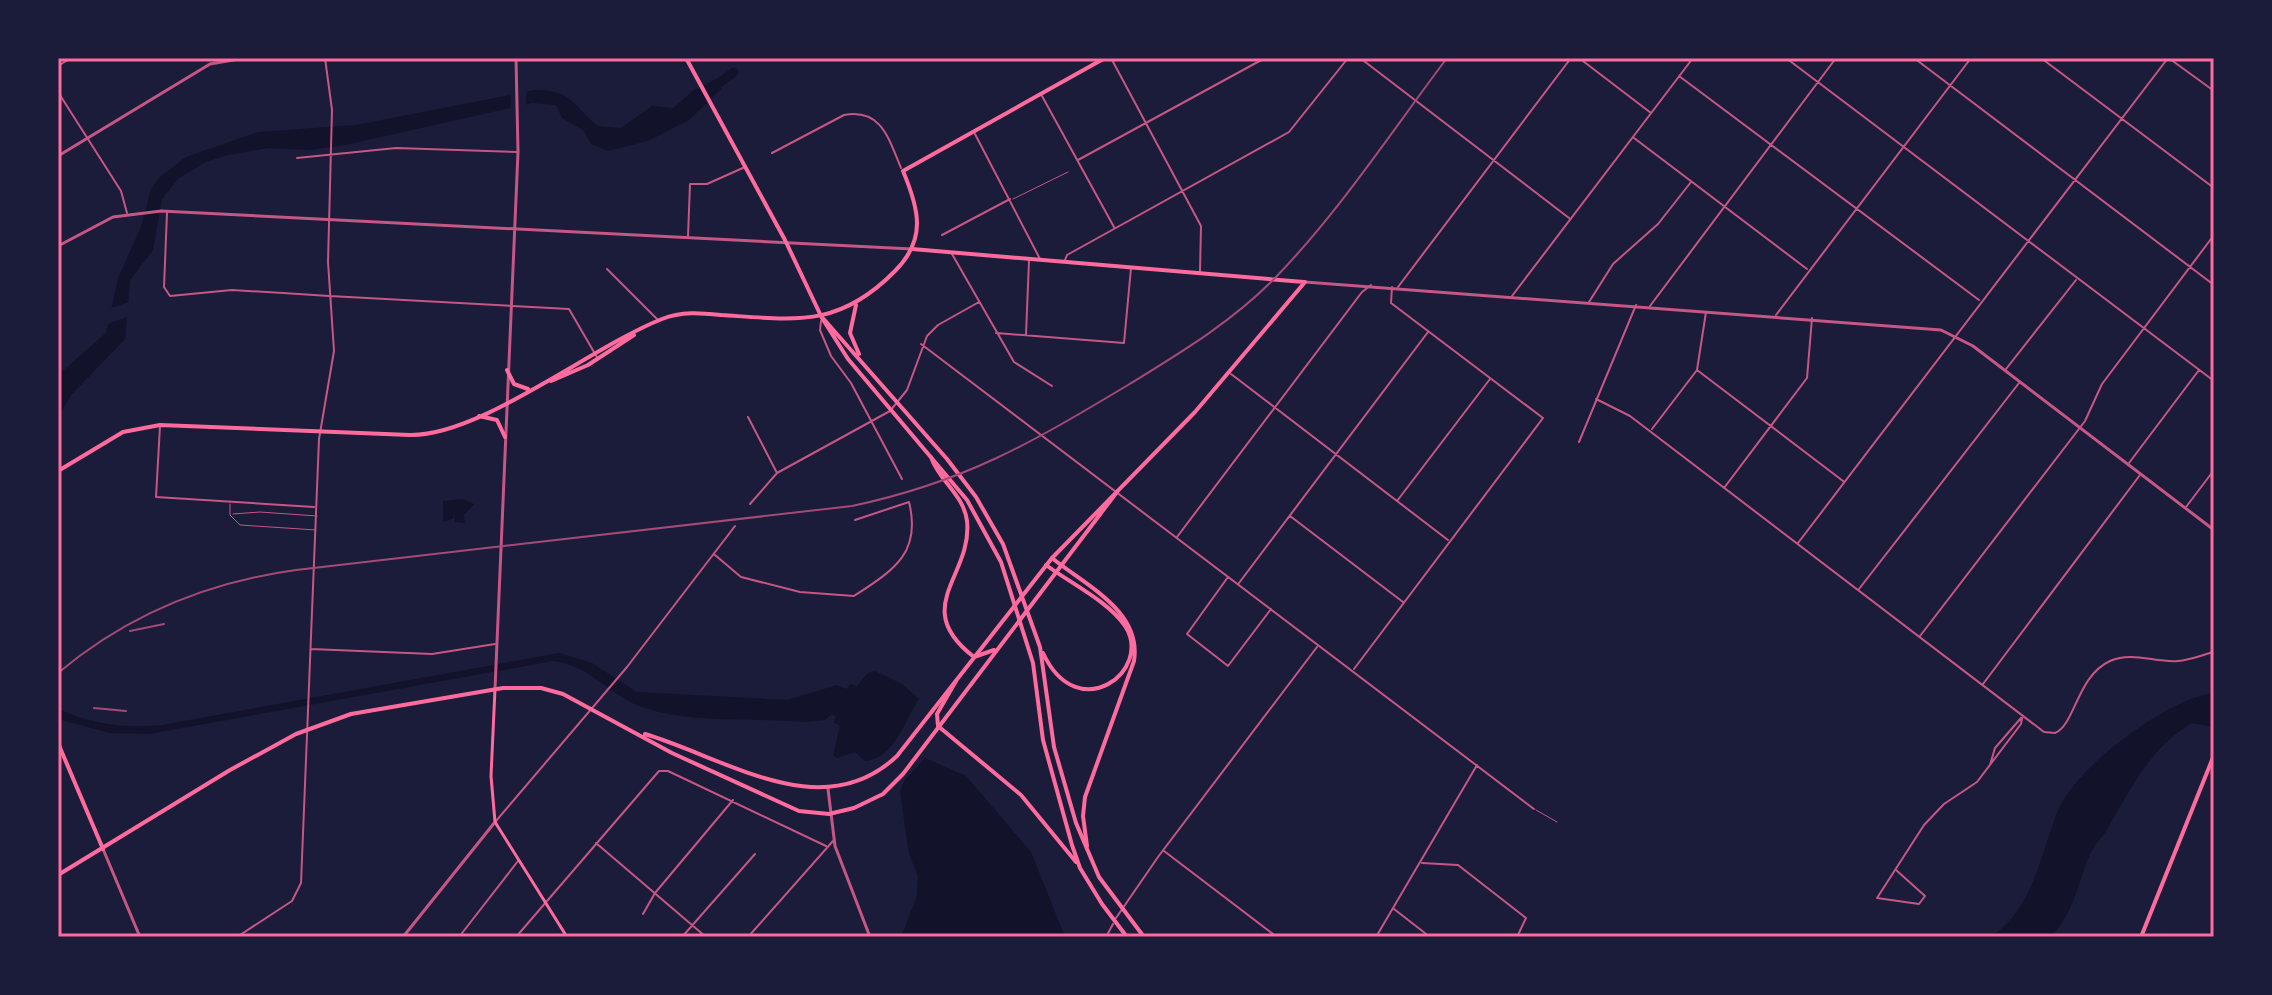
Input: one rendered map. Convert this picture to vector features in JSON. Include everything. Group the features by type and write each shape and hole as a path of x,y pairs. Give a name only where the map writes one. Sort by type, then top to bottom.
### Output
{"main road":[{"path":"686,58 785,240 831,338 930,455 964,502 1008,581 1027,638 1043,740 1080,868"},
{"path":"58,471 123,432 160,425 420,435 440,432 506,403 593,352 659,320 694,313 779,318 821,316 856,305 888,278 912,249 918,213 903,171 1108,58"},
{"path":"912,249 1305,282"},
{"path":"640,732 784,784 828,789 857,782 890,762 1052,558 1230,373 1305,282"},
{"path":"856,305 850,333 862,359"},
{"path":"821,316 862,359 976,497 1014,572 1040,647 1056,676 1085,689 1102,687 1120,675 1130,650 1130,636 1116,616 1046,565"},
{"path":"545,382 598,360 638,331"},
{"path":"507,370 514,384 530,390"},
{"path":"477,416 497,420 505,437"},
{"path":"58,875 230,770 307,729 351,714 495,689 541,688 563,694 640,732 672,753 799,811 829,814 868,803 883,794 903,774 994,650 1117,492"},
{"path":"964,502 966,538 944,606 949,629 974,657"},
{"path":"1052,558 1116,609 1134,632 1134,661 1094,767 1083,816 1089,857"},
{"path":"1040,647 1054,747 1089,857 1110,892 1144,937"},
{"path":"974,657 994,650"},
{"path":"956,681 937,714 938,726 1021,795 1080,868 1127,937"},
{"path":"495,689 491,776 495,822 567,937"},
{"path":"58,743 103,849"},
{"path":"2141,937 2214,755"}],"street":[{"path":"58,66 71,58"},
{"path":"58,156 210,64 245,58"},
{"path":"237,937 292,901 301,883 320,430 334,353 329,296 332,123 325,58"},
{"path":"495,689 507,370 516,228 519,88 516,58"},
{"path":"1108,58 1202,232 1200,273"},
{"path":"1078,160 1265,58"},
{"path":"1065,261 1067,255 1289,132 1348,58"},
{"path":"1360,58 1569,218"},
{"path":"1398,287 1571,58"},
{"path":"1579,58 1651,113"},
{"path":"1512,296 1693,58"},
{"path":"1786,58 2214,381"},
{"path":"1650,306 1836,58"},
{"path":"1914,58 2214,285"},
{"path":"1776,315 1971,58"},
{"path":"2041,58 2214,188"},
{"path":"1797,544 2169,58 2214,91"},
{"path":"1679,76 1981,302"},
{"path":"58,92 121,191 127,213"},
{"path":"1040,93 1114,228"},
{"path":"772,153 835,119 857,113 870,116 883,127 903,171"},
{"path":"973,130 1040,253 1040,260"},
{"path":"1633,137 1809,270"},
{"path":"297,158 396,148 518,152"},
{"path":"688,236 690,184 707,184 746,167"},
{"path":"1589,302 1613,264 1658,224 1692,181"},
{"path":"942,235 1010,199"},
{"path":"58,246 92,225 127,213 161,211 785,240 912,249"},
{"path":"167,212 167,293 173,297 214,290 569,309 598,360"},
{"path":"1919,637 2079,428 2095,394 2214,235"},
{"path":"952,252 1014,362 1052,386"},
{"path":"1026,335 1029,259"},
{"path":"996,333 1124,343 1131,267"},
{"path":"607,269 659,320"},
{"path":"2005,370 2077,278"},
{"path":"1305,282 1931,328 1956,335 2214,530"},
{"path":"1177,537 1362,292 1371,285"},
{"path":"1353,670 1543,418 1391,303 1392,287"},
{"path":"750,504 777,473 874,423 890,411 907,390 921,344 938,325 979,302"},
{"path":"1579,442 1636,305"},
{"path":"1651,431 1697,370 1706,311"},
{"path":"821,316 823,339 874,423 902,479"},
{"path":"1724,488 1807,378 1812,318"},
{"path":"1239,583 1429,331"},
{"path":"921,344 1534,809"},
{"path":"1697,370 1844,482"},
{"path":"2128,464 2199,370"},
{"path":"1230,373 1449,541"},
{"path":"1397,501 1490,378"},
{"path":"1858,590 2020,382"},
{"path":"1596,399 1620,410 1651,431 2044,732 2060,732 2085,684 2109,661 2144,657 2177,661 2214,652"},
{"path":"748,417 777,473"},
{"path":"160,425 156,497 316,508"},
{"path":"2185,508 2214,470"},
{"path":"1982,685 2141,474"},
{"path":"715,555 741,577 800,592 854,596 893,570 904,556 912,528 909,502 855,520"},
{"path":"1290,516 1403,602"},
{"path":"403,937 495,822 618,678 735,526"},
{"path":"1229,576 1187,634 1228,666 1272,608"},
{"path":"311,649 432,654 496,644"},
{"path":"1106,937 1163,850 1318,645"},
{"path":"1896,870 1921,889 1925,896 1919,904 1877,898 1924,825 1944,804 1977,782 2021,724 2023,717"},
{"path":"1990,766 1995,748 2016,720 2023,717"},
{"path":"1376,937 1477,764"},
{"path":"516,937 595,842 661,770 733,800 826,846"},
{"path":"828,789 833,841 870,937"},
{"path":"643,914 655,893 733,800"},
{"path":"748,937 833,841"},
{"path":"595,842 706,937"},
{"path":"103,849 140,937"},
{"path":"1163,850 1277,937"},
{"path":"682,937 755,854"},
{"path":"459,937 518,860"},
{"path":"1421,863 1458,865 1526,918 1517,937"},
{"path":"1393,909 1430,937"}],"lane":[{"path":"1010,199 1017,199 1068,172"},
{"path":"230,502 230,515 240,525 316,530"},
{"path":"230,515 260,512 317,516"},
{"path":"1534,809 1557,822"}],"shaded area":[{"path":"716,79 721,89 689,120 648,141 608,151 591,144 584,131 562,118 556,105 532,103 345,145 310,150 268,148 206,162 179,178 162,199 153,250 130,280 125,339 72,394 58,416 58,375 106,333 118,278 141,227 151,189 160,177 186,157 258,132 356,125 535,90 565,96 598,126 621,128 652,106 673,108 694,90"},
{"path":"462,499 474,504 464,515 465,523 455,522 454,508 454,518 443,522 443,501"},
{"path":"559,653 592,663 637,692 787,700 837,685 847,689 850,684 857,686 868,673 875,671 902,684 919,699 891,746 875,759 865,761 855,752 837,758 833,755 840,726 834,722 836,717 832,714 825,720 804,722 703,718 664,713 621,697 578,668 553,661 149,734 110,733 58,719 58,709 109,724 162,725"},
{"path":"2214,693 2214,727 2192,723 2154,756 2092,851 2070,907 2051,937 1991,937 2006,925 2027,895 2059,808 2085,773 2104,754 2150,721 2173,707"},
{"path":"925,758 966,776 1031,852 1065,937 901,937 917,896 918,876 909,854 900,792 904,781"}],"pier":[{"path":"527,89 526,109 510,112 511,91"},
{"path":"133,301 132,315 103,326 108,309"}],"waterway":[{"path":"708,91 734,72"}],"railway":[{"path":"58,673 84,652 140,618 200,593 263,575 852,506 929,485 996,458 1060,425 1167,361 1223,323 1258,294 1321,226 1447,58"},
{"path":"130,631 164,624"},
{"path":"94,708 126,711"}]}
